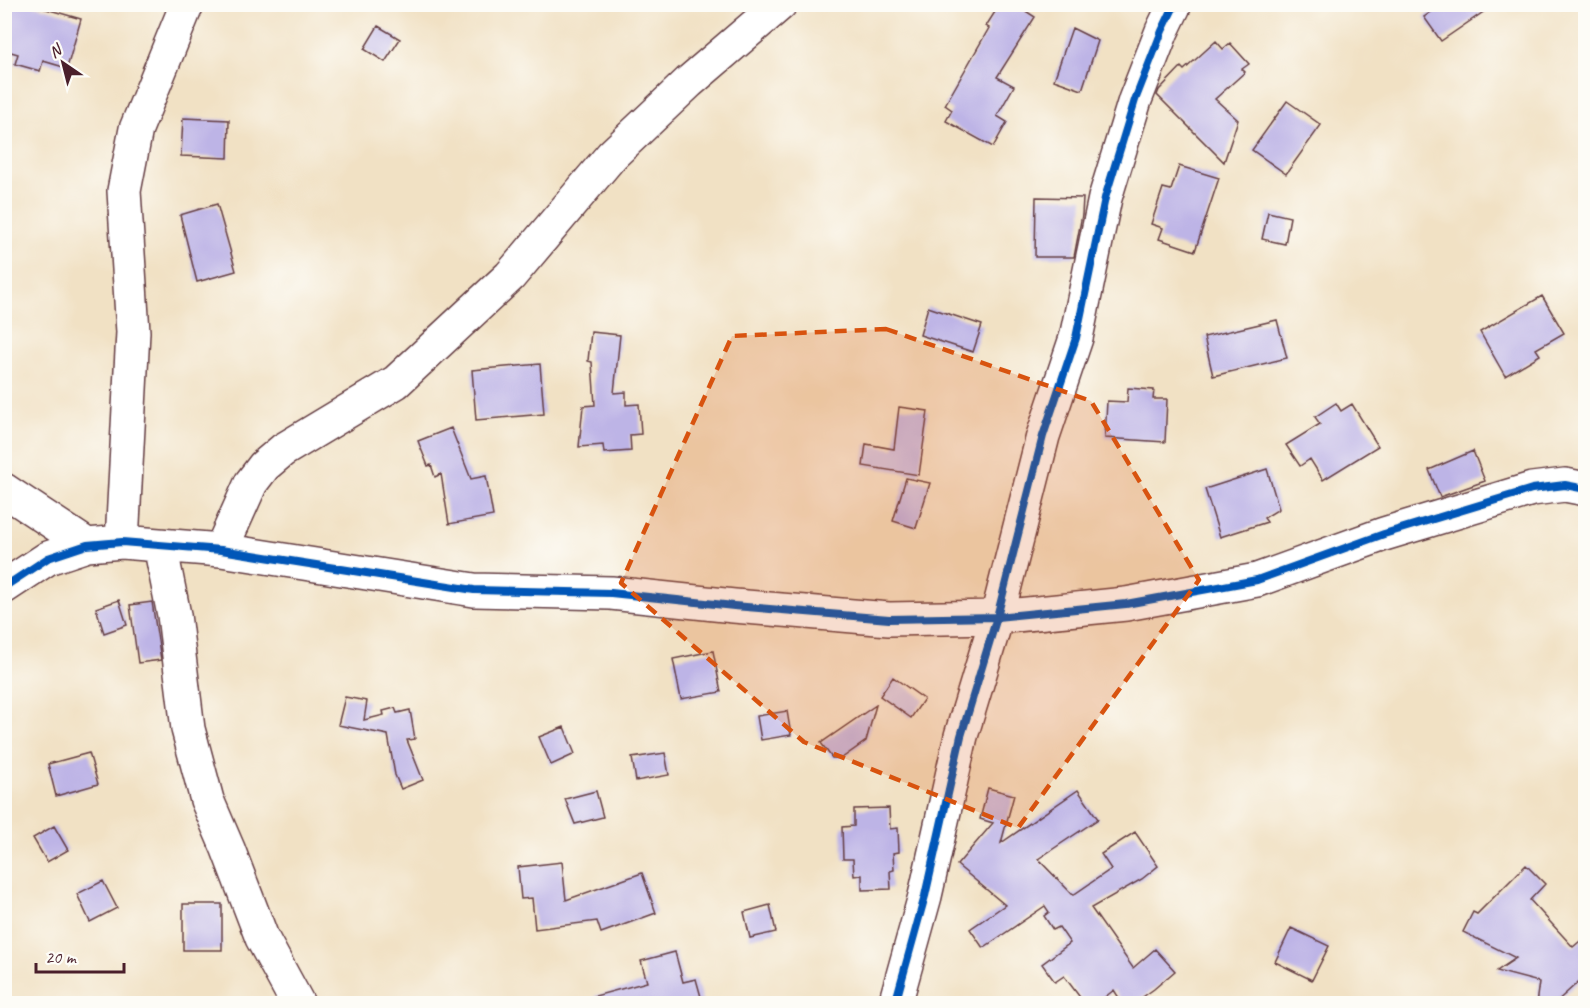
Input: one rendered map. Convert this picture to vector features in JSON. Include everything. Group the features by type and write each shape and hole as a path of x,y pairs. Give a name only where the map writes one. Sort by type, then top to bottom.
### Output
{"street":[{"path":"122,542 133,332 124,191 136,129 188,4"},
{"path":"221,550 251,483 264,466 283,450 396,382 510,276 612,155 689,82 780,4"},
{"path":"895,1004 925,896 961,736 997,617 1043,436 1076,338 1105,198 1135,100 1175,4"},
{"path":"4,587 48,558 87,545 122,542 221,550 474,590 611,593 890,619 997,617 1126,604 1257,580 1384,534 1532,489 1565,485 1586,489"},
{"path":"4,490 87,545"},
{"path":"160,545 174,615 188,729 207,801 262,938 298,1004"}],"highlighted area":[{"path":"886,329 1091,401 1199,580 1018,828 804,742 621,583 732,336"}],"building":[{"path":"4,4 29,4 81,19 67,68 43,61 40,71 15,64 18,54 4,50"},
{"path":"1000,4 1015,4 1035,17 997,77 1014,86 997,116 1007,122 993,147 946,121 952,110 945,105 989,28 986,26"},
{"path":"1443,4 1495,4 1441,41 1424,17"},
{"path":"378,26 400,39 385,62 364,49"},
{"path":"1072,28 1098,41 1082,90 1054,80"},
{"path":"1216,41 1223,49 1230,43 1249,64 1242,69 1245,72 1215,99 1238,120 1224,162 1157,95 1181,67 1184,70"},
{"path":"1287,101 1321,125 1286,174 1252,150"},
{"path":"183,118 229,120 228,158 181,156"},
{"path":"1179,166 1219,178 1195,251 1159,239 1163,228 1151,224 1163,188 1171,190"},
{"path":"1036,197 1083,198 1074,257 1035,257"},
{"path":"217,204 236,271 197,282 180,215"},
{"path":"1268,212 1290,217 1285,244 1262,239"},
{"path":"1542,296 1564,333 1536,349 1540,355 1505,376 1480,332"},
{"path":"928,307 982,325 973,352 920,335"},
{"path":"1277,320 1287,358 1213,376 1204,337"},
{"path":"591,332 620,335 614,393 626,392 626,405 639,404 641,434 630,435 631,451 604,453 603,445 579,447 583,406 595,405 592,362 588,361"},
{"path":"540,364 544,414 476,420 472,370"},
{"path":"1128,388 1154,390 1153,399 1167,399 1165,442 1105,438 1107,401 1127,402"},
{"path":"1336,403 1341,411 1352,404 1378,446 1323,480 1310,459 1300,466 1286,445 1320,424 1315,417"},
{"path":"899,407 928,411 919,475 863,466 866,444 894,449"},
{"path":"451,428 471,479 486,476 493,516 449,524 441,474 435,477 418,441"},
{"path":"1473,451 1485,481 1440,497 1429,470"},
{"path":"1267,469 1279,509 1264,518 1267,522 1220,537 1205,489"},
{"path":"906,478 930,483 916,528 893,521"},
{"path":"119,600 127,625 104,633 96,608"},
{"path":"152,602 161,660 138,663 130,605"},
{"path":"713,651 721,692 681,699 673,659"},
{"path":"893,677 924,699 911,718 880,696"},
{"path":"345,697 367,701 364,720 384,715 383,711 395,708 397,713 410,710 415,739 407,740 423,780 401,789 395,775 388,735 338,725"},
{"path":"876,705 866,741 842,758 832,758 821,743"},
{"path":"787,711 791,735 761,740 757,716"},
{"path":"564,727 575,754 551,765 539,737"},
{"path":"89,753 98,784 56,796 48,764"},
{"path":"665,753 669,775 636,781 632,758"},
{"path":"988,788 1014,795 1001,843 1078,790 1098,819 1038,859 1073,895 1111,869 1101,854 1135,832 1158,866 1142,879 1091,908 1133,968 1155,949 1175,971 1133,1004 1123,1004 1114,990 1096,1004 1085,1004 1064,976 1055,982 1042,964 1070,943 1059,927 1053,930 1044,916 1049,912 1045,906 983,948 970,929 1005,905 957,865 993,823 980,819"},
{"path":"596,791 603,817 575,824 565,799"},
{"path":"889,808 890,829 898,828 899,852 893,853 894,870 890,871 891,889 862,890 862,875 854,876 853,859 843,859 842,827 854,826 854,809"},
{"path":"54,826 68,850 47,862 33,838"},
{"path":"562,862 566,900 642,873 656,913 601,933 597,921 535,929 532,898 521,899 518,867"},
{"path":"1526,865 1545,884 1530,900 1573,947 1586,936 1586,975 1554,1004 1536,1004 1539,982 1497,971 1516,958 1463,932 1473,912 1477,914"},
{"path":"103,881 117,908 90,922 77,894"},
{"path":"183,904 222,904 222,950 183,950"},
{"path":"770,905 776,932 750,938 744,912"},
{"path":"1291,928 1329,946 1312,980 1275,962"},
{"path":"675,952 683,982 696,979 703,1004 596,1004 595,996 647,982 641,961"}],"cycle path":[{"path":"895,1004 925,896 961,736 997,617 1043,436 1076,338 1105,198 1135,100 1175,4"},
{"path":"4,587 48,558 87,545 122,542 221,550 474,590 611,593 889,619 997,617 1126,604 1257,580 1384,534 1532,489 1565,485 1586,489"}]}
